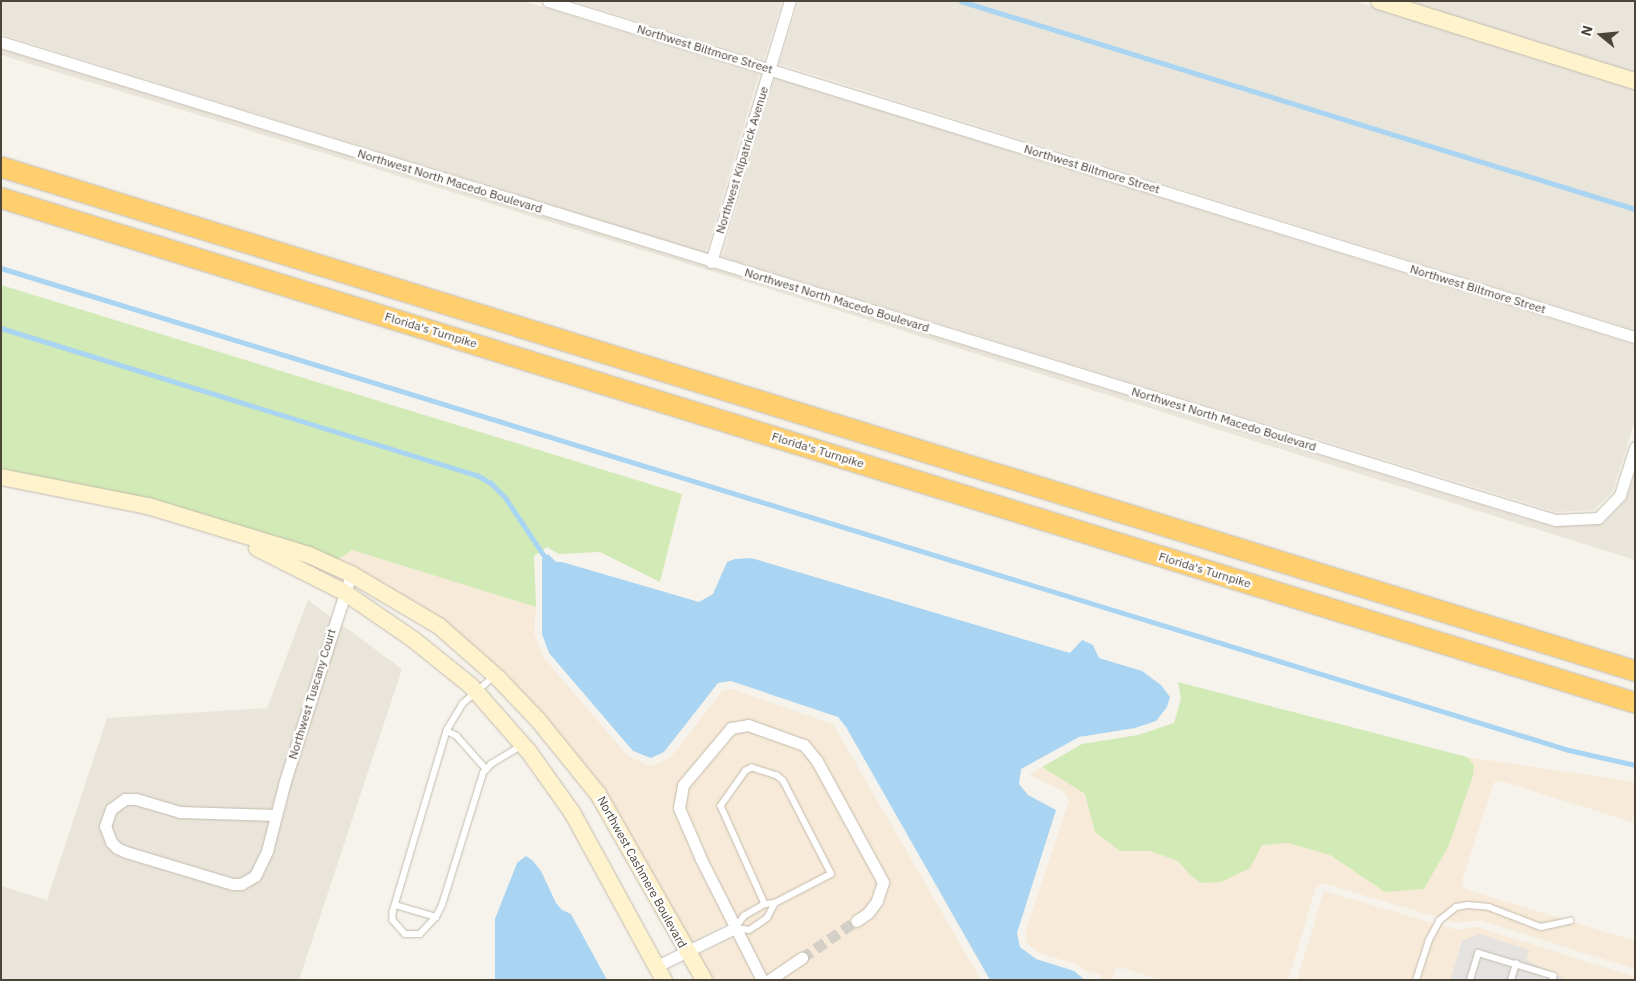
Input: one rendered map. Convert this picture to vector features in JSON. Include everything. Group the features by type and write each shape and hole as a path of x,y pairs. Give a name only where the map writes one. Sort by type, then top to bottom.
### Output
{"highway":[{"path":"1,167 1635,671"},
{"name":"Florida's Turnpike","path":"1,198 1635,703"}],"street":[{"name":"Northwest Biltmore Street","path":"548,1 1635,338"},
{"name":"Northwest Kilpatrick Avenue","path":"712,262 790,1"},
{"path":"1379,1 1635,81"},
{"name":"Northwest North Macedo Boulevard","path":"1,42 1555,520 1598,518 1620,495 1635,447"},
{"name":"Northwest Cashmere Boulevard","path":"1,477 148,506 309,556 351,574 440,626 496,676 538,720 598,794 704,980"},
{"name":"Northwest Cashmere Boulevard","path":"208,524 222,534 258,548 344,592 414,640 477,693 523,745 573,814 661,973"},
{"name":"Northwest Tuscany Court","path":"276,815 180,812 136,799 125,799 111,809 106,826 111,842 126,852 225,882 242,884 255,876 261,866 351,574"},
{"path":"762,980 700,859 679,808 683,785 732,728 748,725 804,745 817,760 883,882 877,901 868,914 856,922"},
{"path":"661,973 687,952 735,928"},
{"path":"769,980 802,958"}],"lane":[{"path":"496,676 463,704 447,732 395,904 393,920 405,934 420,934 436,917 442,905 479,783 486,769 523,745"},
{"path":"447,732 457,736 486,769"},
{"path":"765,904 721,806 746,772 752,768 778,776 783,781 831,874 775,903 765,904 744,916 735,928 749,930 757,925 767,918 775,903"},
{"path":"395,904 436,917"},
{"path":"1416,980 1428,942 1440,921 1456,907 1468,905 1489,907 1541,927 1570,921"},
{"path":"1470,980 1478,953 1554,976 1553,980"},
{"path":"1511,980 1516,964"}],"shaded area":[{"path":"1,1 523,1 759,74 706,253 1,34"},
{"path":"573,1 782,1 764,60"},
{"path":"799,1 1354,1 1635,88 1635,330 779,64"},
{"path":"1405,1 1635,1 1635,73"},
{"path":"1,49 1553,527 1604,523 1626,500 1635,475 1635,560 734,278 1,55"},
{"path":"775,78 1635,345 1635,420 1613,491 1594,510 1556,512 722,257"},
{"path":"352,550 536,607 534,633 543,657 627,755 648,765 655,765 671,757 723,690 731,689 833,724 981,980 714,980 698,955 746,931 738,918 690,942 606,791 544,716 361,570 337,560"},
{"path":"308,600 402,669 299,980 1,980 1,886 47,900 107,718 267,708"},
{"path":"1467,757 1635,782 1635,823 1501,781 1494,782 1462,880 1463,887 1468,890 1635,941 1635,969 1480,920 1457,923 1326,884 1319,885 1316,888 1288,980 1161,980 1119,967 1115,970 1112,980 1100,980 1101,975 1086,971 1076,964 1039,953 1028,944 1025,934 1069,801 1063,791 1029,775 1042,767 1085,794 1091,811 1120,851 1150,851 1178,861 1191,876 1262,845 1288,843 1330,855 1385,892 1424,889 1449,845 1473,776 1474,765"},
{"path":"1324,891 1457,930 1477,927 1635,977 1635,980 1297,980"},
{"path":"1479,934 1529,950 1526,960 1568,980 1450,980 1462,941"}],"green space":[{"path":"1,285 682,494 660,582 600,552 559,554 547,547 534,556 536,607 352,550 337,560 150,499 1,470"},
{"path":"1178,682 1467,757 1474,765 1473,776 1449,845 1424,889 1385,892 1330,855 1288,843 1262,845 1250,868 1221,882 1201,883 1191,876 1178,861 1150,851 1120,851 1095,832 1085,794 1042,767 1082,744 1138,735 1174,723 1181,699"}],"water":[{"path":"548,554 556,562 562,562 699,602 713,594 727,562 735,559 751,558 1070,653 1082,640 1093,645 1099,658 1142,671 1161,685 1170,697 1167,707 1156,721 1135,728 1079,737 1021,769 1019,784 1028,795 1056,810 1017,933 1020,947 1036,959 1074,971 1085,980 990,980 846,727 838,717 731,681 718,683 664,752 651,758 633,751 549,653 542,634 542,559"},
{"path":"526,856 541,871 556,903 562,910 571,914 607,980 495,980 495,919 517,863"}],"waterway":[{"path":"961,1 1635,209"},
{"path":"1,268 1569,750 1635,765"},
{"path":"1,328 477,475 491,483 505,497 545,557"}],"tunnel":[{"path":"802,958 856,921"}]}
